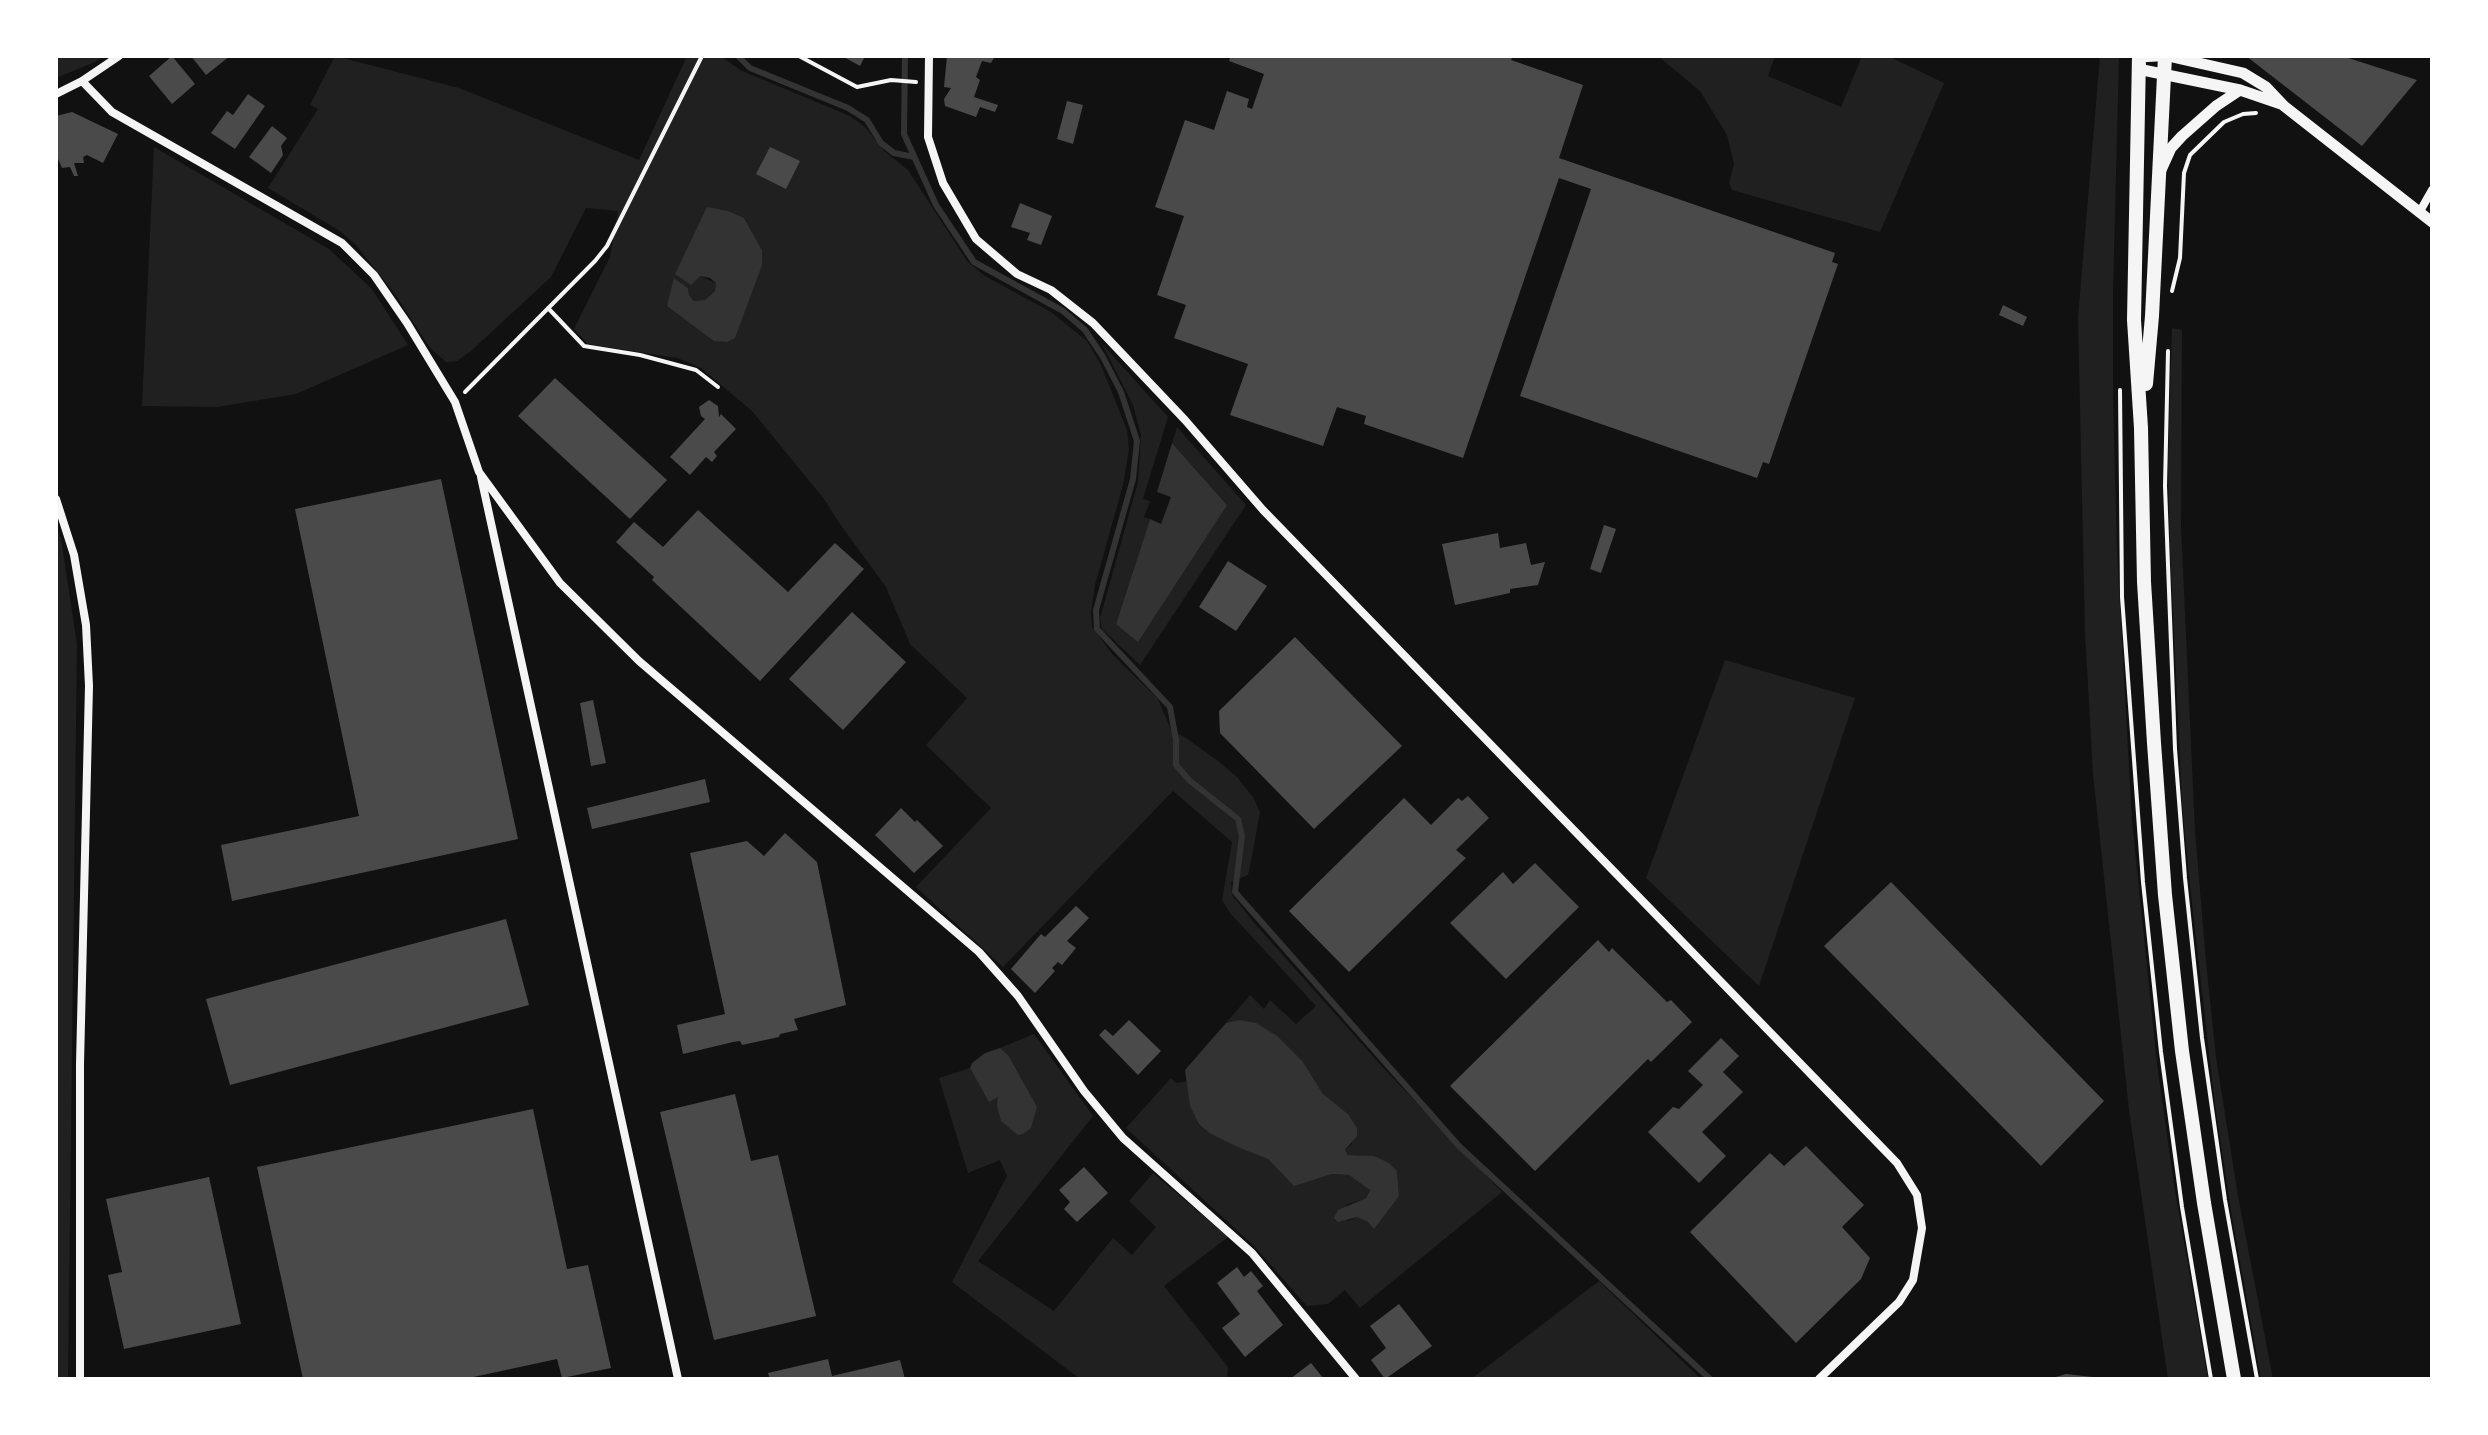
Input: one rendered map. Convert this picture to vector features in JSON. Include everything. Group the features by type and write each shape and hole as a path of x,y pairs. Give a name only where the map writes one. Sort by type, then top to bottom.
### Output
{"main road":[{"path":"2141,428 2152,316 2166,56"},
{"path":"2138,61 2134,320 2141,428 2144,582 2165,895 2199,1173 2234,1379"}],"street":[{"path":"56,94 119,56"},
{"path":"929,56 928,137 943,183 976,239 1017,274 1051,290 1093,323 1185,420 1263,510 1897,1163 1917,1195 1922,1228 1913,1280 1899,1302 1819,1379"},
{"path":"2138,61 2157,56"},
{"path":"2166,56 2243,73 2266,87 2284,106 2432,222"},
{"path":"2138,61 2164,76 2240,90 2284,106"},
{"path":"82,81 112,112 342,243 374,275 455,402 479,472 678,1379"},
{"path":"2159,175 2171,148 2182,136 2240,90"},
{"path":"2419,213 2432,190"},
{"path":"479,472 560,583 639,661 997,970 1084,1091 1123,1138 1252,1253 1356,1379"},
{"path":"56,499 74,555 86,625 89,686 80,1064 80,1379"}],"path":[{"path":"455,402 607,246 702,56"},
{"path":"799,56 857,87 891,80 914,82"},
{"path":"2170,297 2180,258 2184,173 2190,155 2224,122 2243,114 2269,112"},
{"path":"548,308 584,346 640,355 696,370 718,387"},
{"path":"2168,340 2165,515 2174,734 2185,878 2202,1038 2223,1185 2257,1379"}],"shaded area":[{"path":"56,56 103,56 56,78"},
{"path":"335,56 459,88 639,160 687,56 721,56 740,70 850,116 865,127 884,151 908,170 967,261 985,276 1051,312 1087,341 1101,365 1127,430 1129,449 1123,485 1095,585 1092,627 1113,655 1158,699 1171,730 1218,761 1237,777 1253,797 1260,812 1248,875 1231,882 1232,895 1387,1072 1502,1192 1360,1308 1345,1290 1328,1304 1307,1306 1255,1247 1126,1128 1171,1078 1176,1083 1188,1081 1190,1106 1211,1134 1268,1159 1294,1185 1332,1174 1349,1175 1370,1189 1366,1198 1346,1205 1347,1221 1357,1217 1368,1222 1399,1196 1397,1171 1360,1155 1348,1155 1345,1150 1352,1144 1348,1114 1323,1094 1303,1062 1239,1020 1226,1023 1250,995 1264,1009 1270,1000 1296,1024 1316,1006 1230,913 1222,900 1232,842 1173,791 1003,967 916,887 991,808 926,745 967,698 910,644 886,587 824,499 752,411 701,368 677,358 588,344 574,329 610,257 618,211 586,208 551,277 471,351 457,361 446,362 430,348 395,294 356,245 340,231 268,188 318,109 310,105","holes":["744,218 762,250 714,341 674,278 688,288 694,301 705,300 715,291 716,283 700,276"]},
{"path":"1658,56 1775,56 1768,76 1841,107 1862,56 1888,56 1944,83 1880,232 1732,190 1729,183 1734,164 1727,135 1700,91"},
{"path":"2100,56 2119,56 2113,400 2117,553 2132,821 2157,1064 2174,1185 2208,1379 2168,1379 2129,1110 2093,774 2085,632 2078,317"},
{"path":"154,147 329,249 372,289 408,345 296,394 217,407 142,406"},
{"path":"707,207 744,218 762,250 762,265 735,338 727,342 714,341 667,306 674,278 688,288 694,301 705,300 715,291 716,283 710,278 700,276 691,285 675,274"},
{"path":"2172,328 2182,330 2181,526 2195,831 2206,962 2216,1057 2238,1196 2273,1379 2261,1379 2231,1211 2214,1097 2189,876 2182,803 2170,547 2168,466"},
{"path":"1102,344 1168,417 1143,499 1150,501 1144,517 1150,519 1116,624 1227,505 1172,443 1177,427 1246,505 1140,665 1102,629 1100,618 1138,482 1141,435 1133,405"},
{"path":"1172,443 1227,505 1138,642 1116,624 1150,519 1161,524 1171,497 1157,492"},
{"path":"56,527 61,539 77,644 68,1379 56,1379"},
{"path":"1725,660 1855,698 1759,986 1646,878"},
{"path":"1239,1020 1256,1023 1277,1036 1303,1062 1323,1094 1348,1114 1357,1128 1357,1136 1345,1150 1348,1155 1374,1156 1397,1171 1399,1196 1374,1229 1357,1217 1338,1222 1334,1218 1338,1210 1366,1198 1370,1190 1349,1175 1332,1174 1294,1186 1268,1159 1211,1134 1199,1124 1190,1106 1185,1070 1226,1023"},
{"path":"1034,1034 1093,1116 978,1261 1054,1311 1113,1238 1132,1255 1156,1227 1129,1201 1153,1173 1228,1237 1164,1286 1228,1367 1227,1379 1080,1379 952,1282 1007,1176 1000,1160 968,1173 939,1078 970,1068 990,1101 998,1096 1008,1055 1000,1048"},
{"path":"1000,1048 1008,1055 1037,1107 1031,1128 1023,1134 1018,1135 1001,1121 998,1097 989,1102 970,1068 985,1053"},
{"path":"1599,1281 1701,1379 1471,1379"}],"building":[{"path":"172,56 195,84 172,104 149,76"},
{"path":"191,56 230,56 206,75"},
{"path":"842,56 865,56 860,66"},
{"path":"947,56 995,56 991,63 982,61 974,97 998,105 995,112 980,107 976,117 945,106 944,99 951,88 944,87"},
{"path":"1231,56 1513,56 1511,60 1583,85 1559,158 1835,253 1832,262 1838,264 1769,464 1763,462 1757,478 1520,396 1591,189 1559,178 1463,458 1364,424 1366,416 1337,407 1323,446 1230,415 1248,364 1174,338 1186,305 1157,295 1184,216 1155,207 1185,120 1214,130 1227,91 1249,99 1247,107 1252,109 1264,74 1229,61"},
{"path":"2246,56 2342,56 2417,80 2362,146"},
{"path":"248,94 265,106 235,149 211,133 227,111 233,115"},
{"path":"1067,101 1083,105 1073,144 1057,139"},
{"path":"72,112 118,134 103,163 87,155 83,157 84,163 74,163 78,176 74,176 70,167 62,168 56,159 56,116"},
{"path":"272,126 287,138 281,146 283,155 271,173 249,157"},
{"path":"770,147 800,161 786,189 756,174"},
{"path":"1020,203 1052,216 1041,245 1027,240 1030,233 1011,227"},
{"path":"2003,305 2027,317 2023,326 1999,315"},
{"path":"555,378 667,480 630,519 518,416"},
{"path":"709,400 718,406 719,417 721,414 736,429 714,452 717,456 712,462 706,457 690,475 670,457 705,419 699,407"},
{"path":"441,479 518,839 232,901 221,845 359,816 295,509"},
{"path":"698,510 788,592 835,543 864,569 760,681 616,542 634,522 663,547"},
{"path":"1604,525 1616,529 1601,573 1590,569"},
{"path":"1498,533 1500,548 1526,543 1531,565 1545,562 1538,585 1510,589 1510,593 1455,605 1442,544"},
{"path":"1228,561 1267,586 1236,631 1199,607"},
{"path":"852,612 906,662 843,730 789,679"},
{"path":"1295,637 1402,746 1314,829 1220,733 1219,711"},
{"path":"593,700 606,763 591,766 580,703"},
{"path":"705,779 710,802 592,829 587,808"},
{"path":"1468,796 1489,818 1456,850 1466,858 1349,972 1289,911 1404,798 1431,825 1458,798 1462,801"},
{"path":"901,808 943,846 914,873 875,835"},
{"path":"785,833 817,862 846,1005 794,1019 798,1030 780,1034 779,1037 742,1045 740,1041 733,1042 683,1054 677,1025 725,1014 690,853 747,841 764,856"},
{"path":"1535,863 1579,907 1506,979 1450,923 1503,872 1513,884"},
{"path":"1891,882 2104,1101 2041,1166 1824,946"},
{"path":"1076,906 1089,918 1067,941 1076,948 1062,965 1058,962 1052,968 1055,971 1035,993 1011,969 1041,934 1045,937"},
{"path":"506,919 529,1005 230,1085 206,999"},
{"path":"1598,940 1609,952 1612,948 1692,1022 1651,1062 1648,1059 1535,1171 1450,1086"},
{"path":"1129,1020 1161,1051 1138,1075 1099,1035 1105,1029 1113,1036"},
{"path":"1721,1038 1739,1056 1723,1072 1743,1092 1702,1132 1726,1156 1699,1183 1648,1132 1673,1107 1679,1109 1703,1085 1688,1071"},
{"path":"735,1094 751,1161 778,1155 816,1316 714,1340 660,1112"},
{"path":"533,1109 567,1269 588,1265 611,1368 562,1378 557,1359 464,1379 303,1379 257,1167"},
{"path":"1806,1146 1864,1205 1842,1227 1870,1258 1861,1279 1796,1343 1690,1232 1770,1153 1784,1166"},
{"path":"1084,1167 1108,1193 1077,1222 1064,1209 1070,1202 1059,1190"},
{"path":"209,1177 241,1324 124,1349 108,1275 122,1272 106,1199"},
{"path":"1237,1267 1244,1277 1251,1271 1263,1286 1257,1291 1283,1325 1245,1357 1222,1328 1240,1314 1217,1283"},
{"path":"1399,1304 1432,1346 1385,1379 1371,1360 1386,1348 1370,1326"},
{"path":"828,1359 832,1376 900,1360 905,1379 770,1379 768,1373"},
{"path":"1311,1363 1324,1379 1290,1379"},
{"path":"2066,1374 2093,1377 2093,1379 2049,1379"}],"waterway":[{"path":"738,56 750,68 848,108 867,120 881,143 894,153 914,157"},
{"path":"905,56 904,134 936,205 974,262 1063,311 1085,330 1121,392 1137,441 1133,479 1096,610 1097,629 1170,707 1176,740 1176,765 1189,780 1238,819 1242,836 1235,892 1459,1146 1710,1379"}]}
